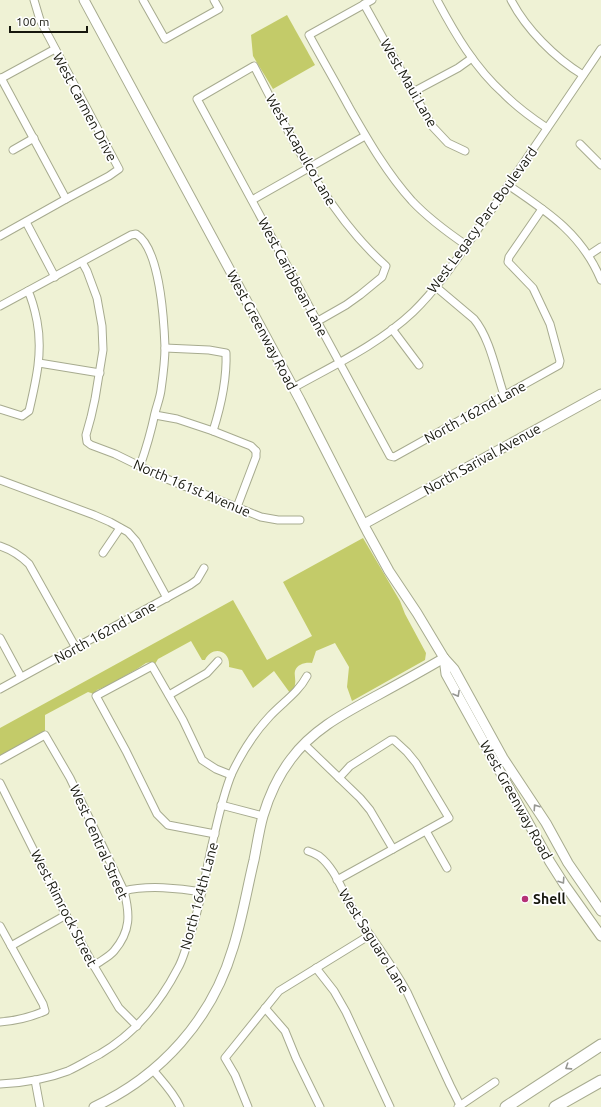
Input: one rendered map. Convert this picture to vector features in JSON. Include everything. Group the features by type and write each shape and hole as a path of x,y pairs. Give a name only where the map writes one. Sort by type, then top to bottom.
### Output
{"highway":[{"path":"506,1107 601,1045"},
{"path":"555,1107 601,1082"}],"main road":[{"name":"West Greenway Road","path":"84,0 293,388 389,571 417,613 444,658 454,669 503,758 546,823 568,863 601,911"},
{"name":"North Sarival Avenue","path":"364,524 601,394"},
{"name":"West Greenway Road","path":"444,658 446,674 550,862 601,936"},
{"path":"94,1107 121,1093 153,1070 175,1049 208,1006 220,984 236,937 263,816 276,782 291,758 316,733 342,715 444,658"}],"street":[{"name":"West Carmen Drive","path":"34,0 40,20 118,169 109,176 66,198"},
{"path":"143,0 165,39 219,9 214,0"},
{"path":"372,0 309,35 365,136 389,173 413,201 433,221 466,246"},
{"path":"437,0 456,35 486,77 504,94 547,128"},
{"path":"510,0 517,11 544,43 569,66 583,75"},
{"name":"West Maui Lane","path":"364,4 432,126 448,143 465,151"},
{"name":"West Legacy Parc Boulevard","path":"293,388 340,363 371,344 413,312 436,287 466,246 601,48"},
{"path":"0,236 66,198 1,78 55,49"},
{"path":"413,92 458,68 472,58"},
{"name":"West Acapulco Lane","path":"197,99 254,66 308,168 328,199 372,253 386,266 382,277 360,295 336,312 318,321"},
{"name":"West Caribbean Lane","path":"197,99 390,456"},
{"path":"252,200 365,136"},
{"path":"13,150 34,138"},
{"path":"580,144 601,165"},
{"path":"508,185 563,225 589,255 601,280"},
{"name":"North 162nd Lane","path":"390,456 394,457 559,365 560,361 550,324 533,288 508,262 509,257 542,209"},
{"path":"26,222 55,277"},
{"path":"0,306 130,235 136,234 141,237 151,255 159,280 165,348 161,390 148,443 140,466"},
{"path":"589,255 601,247"},
{"path":"39,363 100,373 103,350 102,326 97,298 82,262"},
{"path":"436,287 479,325 486,339 504,396"},
{"path":"0,409 22,416 29,411 35,387 39,363 39,333 36,312 32,298 28,291"},
{"path":"392,329 419,365"},
{"path":"165,348 209,350 226,353 221,403 214,432"},
{"name":"North 161st Avenue","path":"100,373 93,411 86,435 87,442 91,445 111,452 162,477 268,519 290,521 300,520"},
{"path":"155,414 177,418 258,450 237,507"},
{"path":"0,480 94,515 128,532 136,541 167,598"},
{"path":"103,553 120,528"},
{"path":"0,546 14,552 29,564 76,648"},
{"name":"North 162nd Lane","path":"0,689 194,583 204,568"},
{"path":"0,638 22,678"},
{"path":"169,695 207,673 218,662"},
{"path":"215,834 168,824 157,814 126,751 96,696 152,666 183,720 202,760 216,769 232,775"},
{"name":"North 164th Lane","path":"0,1084 35,1080 50,1076 68,1071 88,1060 118,1042 137,1026 163,994 179,967 191,936 221,805 242,752 271,714 293,695 302,685 307,676"},
{"name":"West Central Street","path":"0,760 45,735 70,778 124,891 128,907 126,931 113,952 94,966"},
{"path":"337,880 449,818 416,763 394,740 391,740 360,758 339,778"},
{"path":"304,744 360,798 370,810 393,849"},
{"name":"West Rimrock Street","path":"0,783 66,915 94,966 119,1008 137,1026"},
{"path":"221,805 263,816"},
{"path":"426,831 447,868"},
{"name":"West Saguaro Lane","path":"308,851 318,856 330,869 353,911 393,967 407,992 459,1106"},
{"path":"124,891 133,888 156,888 185,889 202,892"},
{"path":"11,946 66,915"},
{"path":"0,926 43,1004 45,1011 11,1021 0,1022"},
{"path":"248,1107 235,1076 225,1058 279,991 370,934"},
{"path":"316,968 334,991 346,1012 390,1107"},
{"path":"265,1008 285,1031 296,1058 320,1107"},
{"path":"153,1070 168,1086 180,1107"},
{"path":"35,1080 40,1107"},
{"path":"459,1106 495,1082"}],"green space":[{"path":"287,15 315,65 273,89 253,56 251,35"},
{"path":"363,538 400,601 405,614 426,653 425,660 352,701 347,687 349,667 335,643 316,651 312,663 305,663 296,669 295,687 290,693 274,671 253,688 242,670 229,667 229,661 224,653 216,651 212,652 205,660 202,660 191,641 158,659 155,664 151,662 146,663 107,686 97,690 94,694 88,692 45,715 45,733 40,733 0,756 0,728 233,600 267,660 312,636 283,582"}],"place":[{"name":"Shell","path":"525,899"}]}
